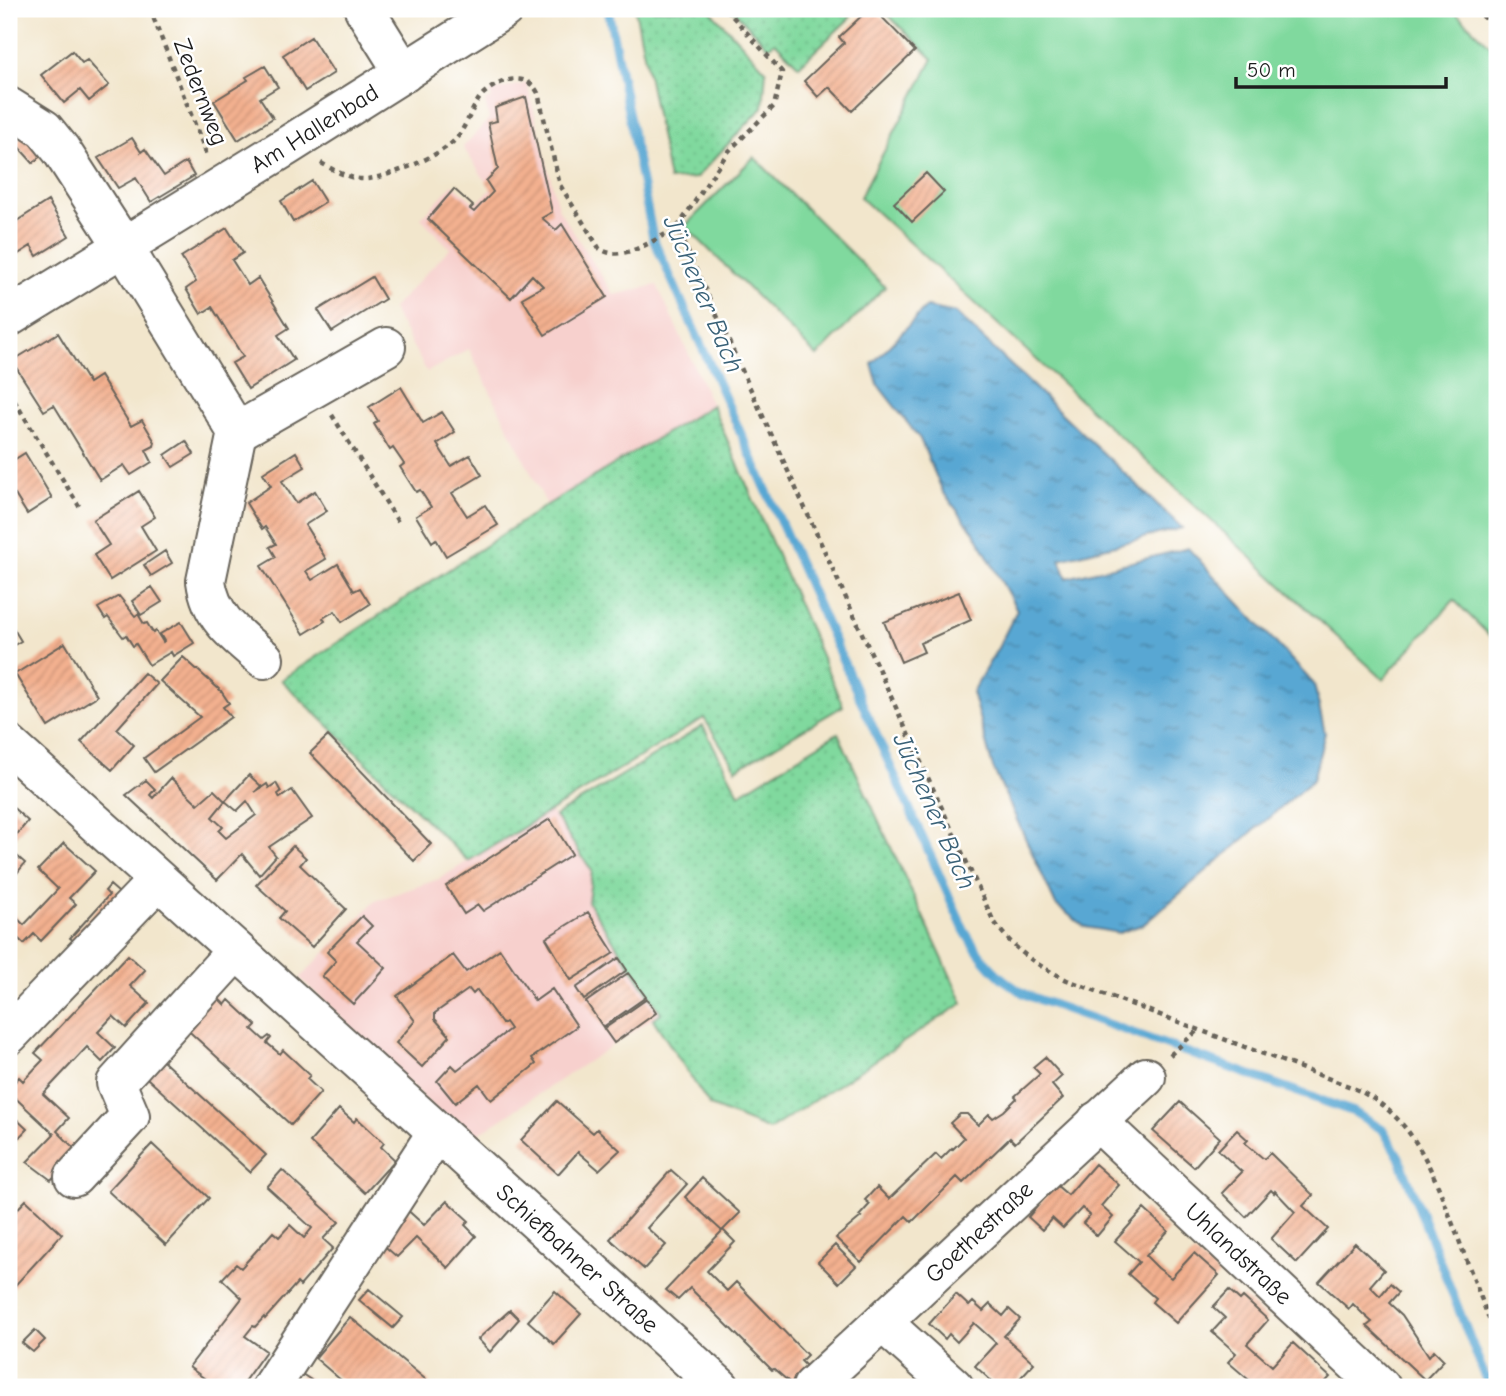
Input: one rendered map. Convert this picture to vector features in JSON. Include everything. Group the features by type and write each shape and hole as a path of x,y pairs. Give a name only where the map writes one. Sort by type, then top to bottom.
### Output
{"street":[{"path":"363,9 404,73"},
{"name":"Am Hallenbad","path":"9,317 504,9"},
{"path":"9,107 44,129 61,150 237,432 206,581 210,599 226,627 264,659"},
{"path":"237,432 386,347"},
{"name":"Schiefbahner Straße","path":"9,745 235,952 720,1387"},
{"path":"9,1035 157,880"},
{"path":"74,1177 130,1116 116,1083 235,952"},
{"name":"Goethestraße","path":"813,1387 1146,1077"},
{"name":"Uhlandstraße","path":"1097,1121 1381,1387"},
{"path":"271,1387 437,1132"},
{"path":"882,1322 954,1387"}],"path":[{"name":"Zedernweg","path":"150,9 220,188"},
{"path":"287,146 351,178 375,179 448,146 467,124 484,93 505,81 524,79 533,84 538,93 556,175 568,201 602,251 612,254 632,250 677,228 728,152 774,106 782,72 726,9"},
{"path":"1475,9 1497,29"},
{"path":"677,228 985,906 1001,931 1032,962 1067,980 1351,1087 1389,1109 1409,1132 1427,1161 1497,1340"},
{"path":"315,388 400,525"},
{"path":"9,392 79,506"}],"shaded area":[{"path":"527,83 558,208 614,295 657,285 712,405 547,505 469,349 427,372 392,309 450,248 421,218 453,184 476,204 491,189 463,147 489,119 485,101 492,99 490,92"},
{"path":"550,811 592,871 589,902 661,1013 468,1141 300,978 375,901 439,879"}],"green space":[{"path":"635,9 709,9 766,70 763,107 696,178 669,180"},
{"path":"732,9 843,9 851,17 799,66 775,42 768,47"},
{"path":"891,9 1452,9 1497,52 1497,643 1454,600 1383,679 860,197 933,59 886,13"},
{"path":"754,157 885,287 817,356 685,226"},
{"path":"712,405 843,706 736,769 704,718 468,861 281,680 547,505"},
{"path":"703,726 739,794 838,733 963,1003 769,1130 710,1106 653,1019 661,1013 588,902 592,871 555,816"}],"water":[{"path":"926,307 956,313 1182,528 1060,559 1067,578 1188,548 1314,684 1325,733 1313,780 1144,924 1119,933 1085,927 1056,905 993,768 972,692 1017,610 976,535 943,492 920,439 878,385 872,364"}],"building":[{"path":"869,9 874,9 915,51 852,111 829,87 818,97 804,81 844,43 839,37"},
{"path":"311,37 334,73 305,91 283,55"},
{"path":"72,51 82,63 87,60 109,85 89,101 80,90 64,103 41,75"},
{"path":"265,66 278,87 260,98 273,118 238,140 214,101"},
{"path":"526,97 552,212 542,218 556,230 562,224 607,297 545,335 522,298 543,286 532,275 511,298 428,219 454,189 473,206 470,209 474,212 493,192 486,181 498,169 488,123 497,121 495,108"},
{"path":"26,133 44,153 33,163 15,143"},
{"path":"132,138 141,152 145,149 164,176 186,162 194,176 151,202 136,178 118,188 98,158"},
{"path":"926,173 944,192 912,222 894,203"},
{"path":"312,181 325,202 293,222 281,201"},
{"path":"48,201 69,236 37,256 31,246 9,260 9,226"},
{"path":"227,228 243,253 232,260 248,285 258,278 289,328 278,335 294,360 248,389 232,363 243,357 212,307 201,314 186,289 196,282 181,257"},
{"path":"372,277 385,299 332,332 318,310"},
{"path":"58,333 89,383 100,376 131,426 142,420 155,442 154,446 146,450 152,462 131,475 124,465 100,480 54,405 44,411 12,361"},
{"path":"401,387 423,423 442,412 455,432 437,444 451,466 470,455 482,475 452,493 467,516 485,505 498,525 446,556 436,539 432,542 416,516 431,507 420,490 416,492 400,467 404,464 393,448 390,450 374,424 378,421 369,407"},
{"path":"186,441 194,454 173,467 165,455"},
{"path":"296,452 305,467 282,481 296,503 315,491 327,511 305,525 326,559 306,571 312,580 338,564 354,591 360,588 370,604 342,622 335,611 304,634 261,566 276,557 270,547 276,544 265,527 262,529 246,503 271,486 263,473"},
{"path":"25,453 52,498 27,514 9,485 9,463"},
{"path":"139,491 155,517 141,526 156,551 110,580 94,555 109,545 93,520"},
{"path":"165,551 172,563 151,576 144,565"},
{"path":"152,587 162,602 141,615 132,601"},
{"path":"959,592 971,620 920,643 924,652 901,662 884,622"},
{"path":"119,596 135,616 138,614 153,633 156,631 163,642 160,634 181,622 194,643 173,656 171,652 149,665 136,644 133,646 126,635 123,637 98,608"},
{"path":"9,621 21,641 9,648"},
{"path":"65,643 97,696 48,727 15,674"},
{"path":"183,657 221,691 229,703 223,707 231,717 154,772 144,758 200,717 160,681"},
{"path":"144,673 157,684 117,729 134,745 112,770 81,742"},
{"path":"328,736 431,844 414,861 310,753"},
{"path":"249,775 261,786 255,792 267,784 269,788 276,783 281,792 278,794 280,798 292,790 312,818 269,847 276,856 259,875 242,854 217,880 126,795 146,780 155,789 150,795 153,798 171,778 198,804 214,790 225,801","holes":["225,801 237,811 247,801 256,815 226,838 219,831 223,827 212,817"]},
{"path":"9,804 28,821 9,844"},
{"path":"550,819 572,854 483,911 478,905 464,914 446,886"},
{"path":"64,843 95,871 69,898 76,904 41,941 34,934 24,944 9,930 9,910 24,925 58,889 38,870"},
{"path":"293,846 306,858 300,865 346,909 312,947 279,918 285,911 256,885"},
{"path":"9,849 25,863 9,883"},
{"path":"110,885 126,899 75,942 70,938 109,895 105,891"},
{"path":"588,912 614,953 571,980 546,938"},
{"path":"362,916 372,926 357,941 386,968 353,1004 322,976 336,961 327,952"},
{"path":"500,949 535,1001 552,989 577,1026 532,1058 536,1064 491,1100 479,1084 455,1103 437,1081 452,1065 457,1070 510,1029 505,1022 502,1024 477,990 473,994 469,989 435,1013 435,1019 450,1036 422,1067 396,1043 415,1021 397,996 453,955 466,972"},
{"path":"128,955 145,970 130,986 149,1003 126,1028 113,1016 98,1032 115,1048 102,1062 87,1047 43,1094 69,1118 57,1131 77,1151 51,1180 27,1162 54,1134 9,1092 9,1088 19,1077 23,1081 43,1060 35,1053"},
{"path":"619,958 627,970 584,1000 576,988"},
{"path":"628,973 646,997 603,1027 586,1002"},
{"path":"213,993 225,1005 229,1000 256,1025 252,1029 264,1040 269,1036 271,1038 267,1043 280,1054 283,1050 310,1075 307,1079 321,1092 291,1125 180,1023"},
{"path":"647,999 656,1013 614,1043 604,1029"},
{"path":"153,1052 266,1155 250,1172 137,1069"},
{"path":"1045,1057 1062,1076 1052,1085 1063,1098 1015,1143 1010,1138 963,1183 957,1177 912,1222 906,1216 861,1262 836,1238 861,1217 859,1216 870,1204 865,1200 877,1187 889,1199 936,1154 941,1159 964,1138 950,1123 960,1114 967,1114 978,1125 989,1114 993,1118 1004,1111 1017,1098 1015,1096 1040,1074 1033,1067"},
{"path":"557,1101 593,1133 597,1129 620,1150 599,1170 578,1152 558,1174 521,1140"},
{"path":"1180,1102 1220,1138 1194,1167 1153,1131"},
{"path":"339,1109 354,1122 357,1118 384,1143 381,1147 395,1160 365,1193 310,1142"},
{"path":"9,1112 27,1129 9,1148"},
{"path":"1237,1130 1248,1140 1245,1143 1264,1159 1270,1153 1313,1195 1303,1206 1328,1229 1297,1263 1271,1239 1295,1212 1275,1191 1274,1193 1271,1190 1246,1217 1222,1193 1242,1172 1218,1150"},
{"path":"152,1144 209,1198 166,1245 108,1191"},
{"path":"1095,1164 1119,1185 1101,1206 1113,1217 1097,1236 1083,1223 1090,1215 1082,1208 1063,1228 1052,1218 1042,1230 1028,1217 1056,1185 1068,1195"},
{"path":"282,1170 339,1222 323,1239 333,1248 300,1286 297,1283 265,1319 264,1317 253,1326 245,1336 266,1351 240,1387 216,1387 189,1367 242,1298 222,1279 236,1264 241,1268 273,1232 279,1237 290,1225 304,1238 312,1228 267,1187"},
{"path":"671,1170 687,1184 647,1228 666,1245 644,1269 610,1239"},
{"path":"702,1178 740,1213 723,1230 735,1242 707,1271 727,1291 736,1282 807,1355 801,1361 811,1371 795,1387 772,1370 690,1288 678,1300 666,1290 722,1231 685,1197"},
{"path":"26,1200 62,1234 9,1292 9,1218"},
{"path":"447,1201 469,1221 465,1225 476,1236 448,1268 416,1238 397,1257 380,1242 403,1206 424,1225"},
{"path":"1144,1209 1168,1231 1146,1256 1158,1268 1171,1278 1194,1253 1219,1275 1176,1323 1152,1302 1155,1298 1128,1274 1139,1262 1115,1241"},
{"path":"1355,1243 1384,1270 1370,1286 1380,1296 1390,1284 1399,1292 1389,1303 1402,1315 1429,1356 1434,1350 1444,1360 1425,1380 1367,1326 1372,1322 1353,1304 1349,1309 1319,1282"},
{"path":"835,1245 856,1266 839,1283 818,1262"},
{"path":"369,1289 403,1317 393,1328 359,1300"},
{"path":"1229,1290 1240,1300 1243,1297 1268,1320 1247,1344 1272,1366 1293,1343 1330,1377 1321,1387 1270,1387 1262,1380 1256,1386 1228,1362 1236,1353 1212,1332 1225,1318 1213,1307"},
{"path":"555,1291 581,1314 554,1344 528,1321"},
{"path":"956,1294 969,1306 973,1302 983,1311 990,1304 1003,1316 1009,1309 1020,1319 1004,1336 1034,1363 1012,1387 998,1387 975,1366 996,1343 974,1323 957,1342 949,1334 945,1339 929,1324"},
{"path":"510,1310 519,1319 490,1352 478,1339"},
{"path":"350,1317 430,1383 426,1387 349,1387 315,1358"},
{"path":"35,1330 45,1340 33,1352 22,1343"},
{"path":"302,1374 311,1380 306,1387 293,1387"}],"waterway":[{"name":"Jüchener Bach","path":"608,9 653,238 970,941 1000,976 1029,996 1354,1112 1383,1130 1399,1157 1489,1387"}]}
